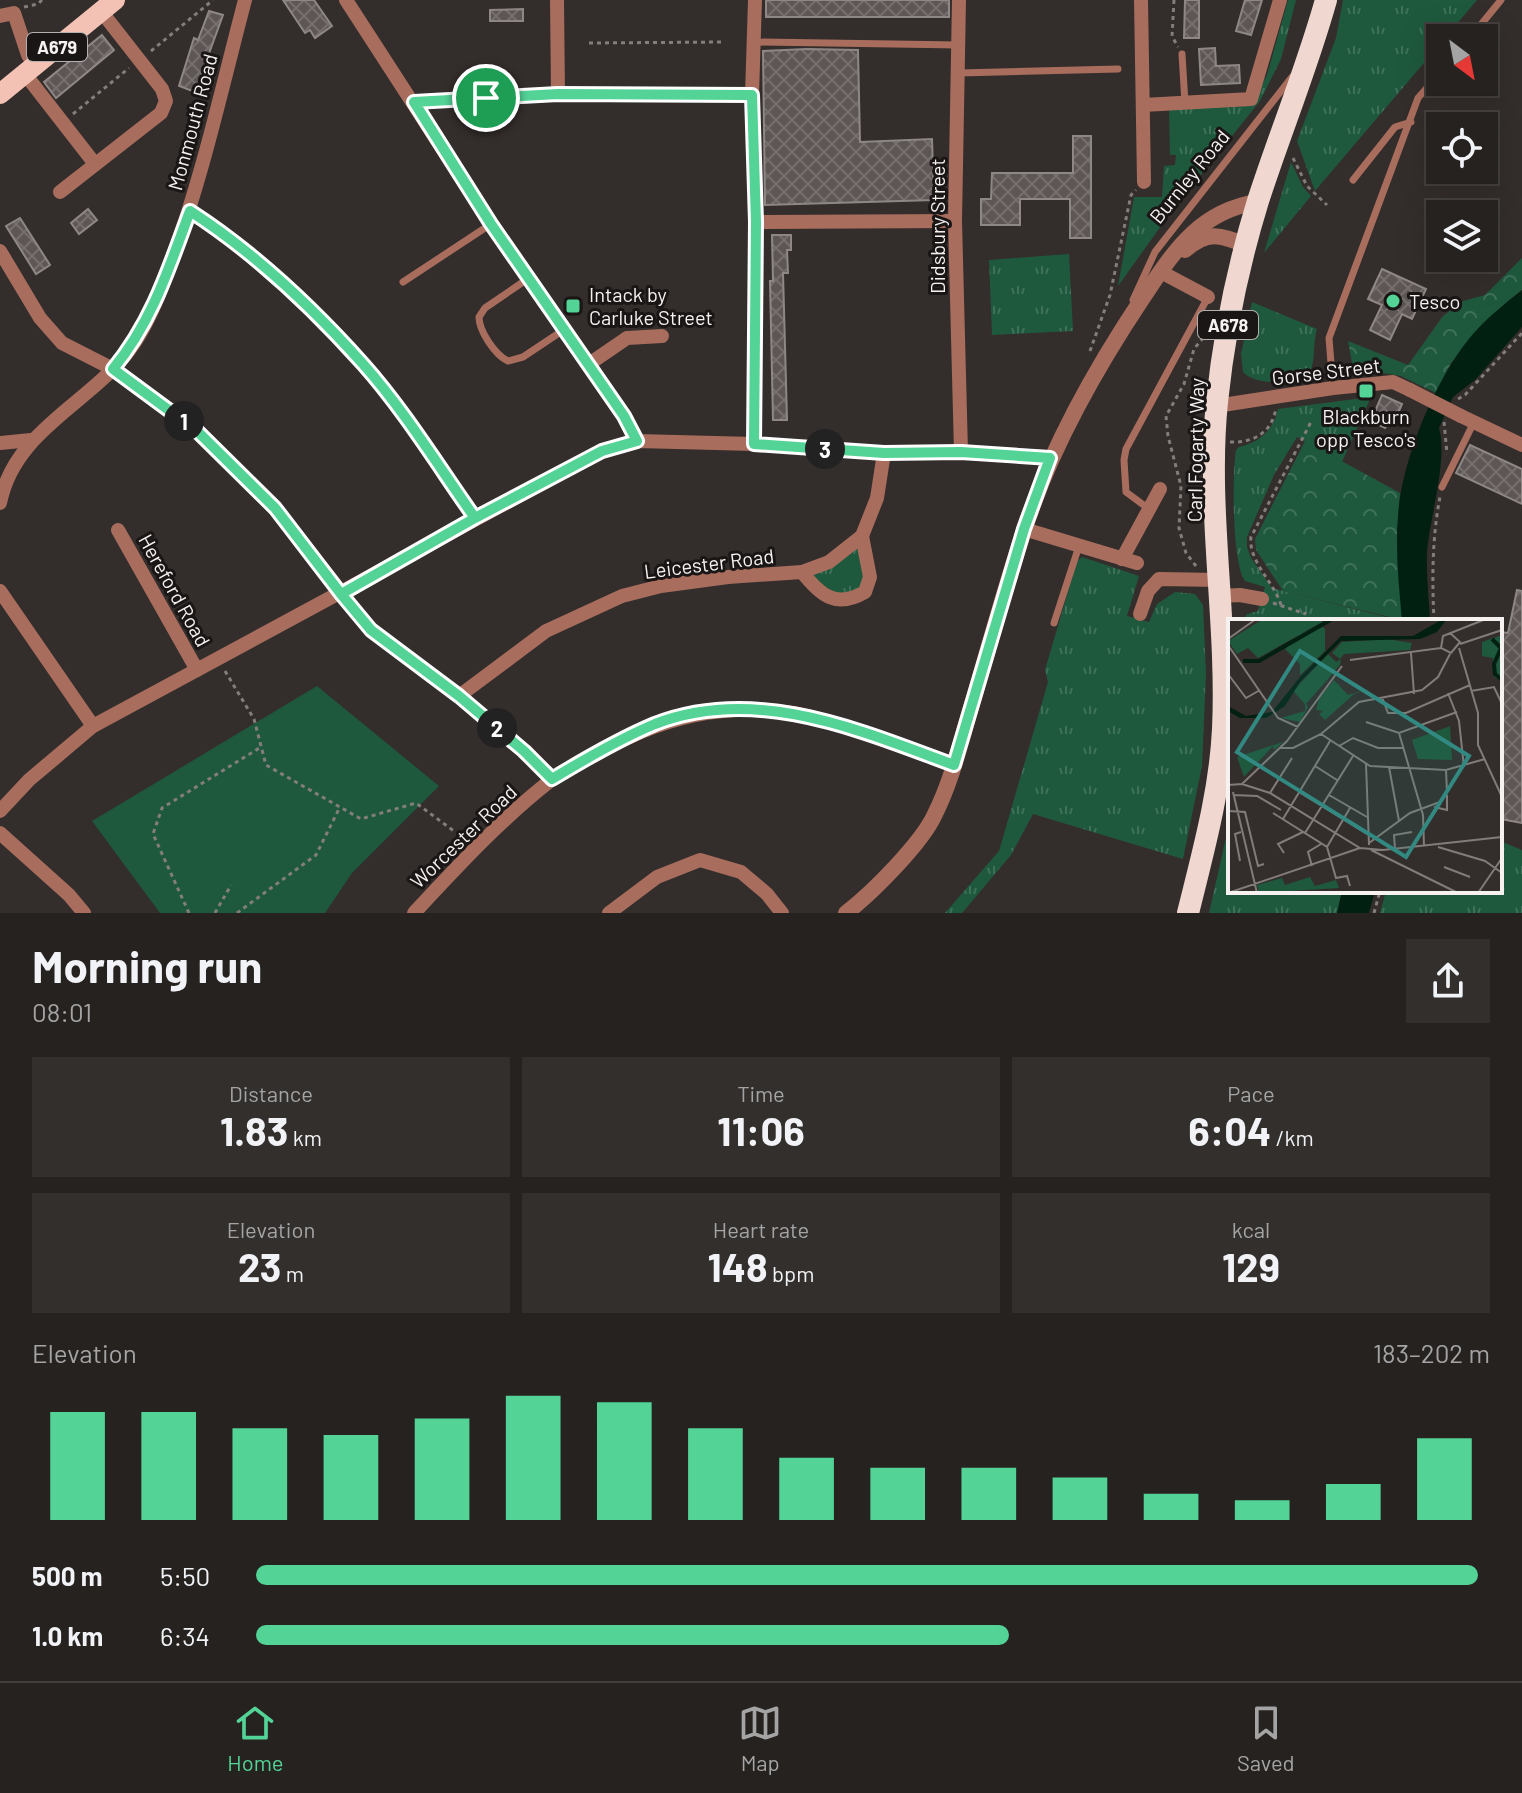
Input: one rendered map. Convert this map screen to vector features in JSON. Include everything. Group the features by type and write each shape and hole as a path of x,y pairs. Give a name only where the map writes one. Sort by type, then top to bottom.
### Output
{"highway":[{"name":"Carl Fogarty Way","path":"1188,913 1216,801 1223,728 1215,442 1216,406 1225,343 1238,271 1258,202 1326,0"}],"main road":[{"name":"A679","path":"0,94 108,6"}],"street":[{"name":"Monmouth Road","path":"0,503 18,458 31,440 113,369 135,343 155,304 190,211 245,0"},
{"path":"346,0 491,224 624,416 637,441"},
{"path":"557,0 558,94"},
{"path":"754,444 756,222 752,95 755,0"},
{"name":"Didsbury Street","path":"959,0 955,221 961,452"},
{"name":"Burnley Road","path":"1141,0 1144,182"},
{"path":"1143,105 1251,99 1280,0"},
{"path":"60,192 161,113 166,101 162,89 108,6"},
{"path":"0,16 14,13 30,70 63,122 95,164"},
{"path":"414,102 558,94 752,95"},
{"name":"Burnley Road","path":"846,913 894,868 934,817 954,765 1024,529 1050,458 1118,335 1175,249 1200,226 1228,210 1258,202"},
{"path":"190,211 227,235 290,289 365,366 475,518"},
{"path":"756,222 955,221"},
{"name":"Burnley Road","path":"1161,272 1188,247 1207,237 1221,235 1246,245"},
{"path":"0,251 5,272 62,343 113,369 197,431 275,508 371,630 459,696 552,779"},
{"path":"1161,272 1208,297"},
{"path":"589,364 627,338 662,336"},
{"name":"Gorse Street","path":"1216,406 1393,382 1522,445"},
{"path":"0,443 31,440"},
{"name":"Hereford Road","path":"0,811 29,780 93,726 602,451 637,441 1050,458"},
{"path":"862,536 877,498 884,453"},
{"path":"1122,559 1160,489"},
{"path":"1024,529 1137,563"},
{"name":"Hereford Road","path":"118,530 197,670"},
{"name":"Leicester Road","path":"459,696 546,631 622,596 714,578 802,572 829,562 862,536 870,577 865,592 853,599 840,601 817,591 802,572"},
{"path":"1140,614 1148,591 1159,579 1220,588 1262,599"},
{"path":"0,591 93,726"},
{"name":"Worcester Road","path":"414,913 476,846 552,779 603,749 657,723 703,712 756,709 809,716"},
{"path":"0,833 69,895 84,913"},
{"path":"609,913 657,877 700,860 741,872 767,894 782,913"}],"lane":[{"path":"1481,24 1501,0"},
{"path":"754,42 959,45"},
{"name":"Burnley Road","path":"1118,335 1155,252 1311,52"},
{"path":"1182,54 1185,103"},
{"path":"959,73 1118,69"},
{"path":"1333,388 1329,338 1418,98 1426,89"},
{"path":"1353,180 1395,127 1411,122"},
{"path":"403,282 491,224"},
{"path":"529,278 485,308 479,317 480,327 500,357 508,361 517,359 565,329"},
{"path":"1149,509 1126,492 1126,449 1208,297"},
{"path":"1442,487 1461,417"},
{"path":"1054,623 1079,546"}],"path":[{"path":"19,8 38,4 42,0"},
{"path":"63,122 213,0"},
{"path":"1174,0 1172,36 1182,54"},
{"path":"589,43 724,42"},
{"path":"1289,151 1307,186 1327,205"},
{"path":"1094,379 1082,374 1110,295 1131,195 1144,182"},
{"path":"1196,566 1186,553 1179,528 1181,486 1166,416 1184,384 1194,349 1208,332"},
{"path":"1455,400 1465,395 1522,333"},
{"path":"1215,442 1238,443 1257,438 1271,424 1276,413 1276,397"},
{"path":"1447,458 1444,423 1461,417"},
{"path":"1281,605 1276,589 1252,554 1251,537 1311,422"},
{"path":"1434,619 1434,526 1442,487"},
{"path":"1262,599 1306,614"},
{"path":"219,660 254,719 266,765 361,819 416,803 476,846"},
{"path":"809,716 954,765"},
{"path":"189,913 153,834 162,808 261,747"},
{"path":"237,913 316,855 340,807"},
{"path":"215,913 231,885"},
{"path":"1374,913 1379,893"}],"green space":[{"path":"1288,0 1296,0 1281,59 1260,101 1171,212 1118,286 1134,197 1162,197 1164,166 1175,165 1176,155 1170,155 1169,109 1252,105 1267,75"},
{"path":"1343,0 1477,0 1457,24 1426,24 1426,60 1315,191 1297,141 1336,38"},
{"path":"1291,162 1311,196 1264,253"},
{"path":"1069,254 1073,331 992,335 989,260"},
{"path":"1522,258 1522,290 1451,363 1436,393 1401,376 1353,368 1348,341 1408,365 1443,316 1463,301 1485,295"},
{"path":"1252,302 1317,329 1312,368 1306,378 1264,381 1243,372 1241,354"},
{"path":"1371,397 1342,462 1297,437 1274,475 1247,537 1251,558 1272,588 1394,619 1244,619 1247,614 1258,611 1265,587 1245,581 1241,571 1235,538 1236,450 1264,434 1273,424 1278,409"},
{"path":"1305,441 1400,493 1397,538 1402,619 1283,591 1256,550 1255,539"},
{"path":"862,536 865,592 840,601 802,572"},
{"path":"1082,557 1139,576 1127,616 1149,622 1157,604 1175,592 1195,594 1203,605 1206,673 1202,766 1183,859 1033,814 1011,855 962,913 945,913 999,851 1048,682 1045,670 1077,561"},
{"path":"317,686 439,786 352,873 325,913 160,913 92,821"},
{"path":"1228,829 1228,893 1342,893 1337,913 1209,913"},
{"path":"1502,842 1522,850 1522,913 1380,913 1385,893 1502,893"}],"shaded area":[{"path":"1522,290 1522,327 1475,380 1453,397 1439,428 1440,472 1427,552 1430,619 1402,619 1397,529 1405,472 1421,424 1455,357 1480,326"},
{"path":"1342,893 1374,893 1369,913 1337,913"}],"building":[{"path":"283,0 314,0 332,26 315,38 310,30 305,33"},
{"path":"766,0 949,0 949,17 766,17"},
{"path":"1185,0 1199,0 1199,38 1184,38"},
{"path":"1245,0 1262,0 1251,35 1236,31"},
{"path":"523,9 523,21 490,21 490,10"},
{"path":"209,11 223,15 195,92 179,86 194,38 198,40"},
{"path":"102,35 114,50 56,98 44,82"},
{"path":"1215,48 1216,66 1239,65 1240,83 1201,85 1199,49"},
{"path":"858,50 860,142 932,139 934,200 765,205 763,51"},
{"path":"1073,136 1091,136 1091,238 1070,238 1070,199 1020,199 1020,225 981,225 981,199 991,199 992,173 1073,173"},
{"path":"88,209 97,220 79,234 71,223"},
{"path":"20,218 50,265 36,274 6,226"},
{"path":"772,235 791,235 791,250 787,250 788,273 783,273 787,420 773,420"},
{"path":"1382,269 1426,289 1412,319 1402,314 1390,340 1370,330 1382,305 1368,299"},
{"path":"1382,395 1402,404 1393,425 1388,423 1385,428 1375,423 1378,418 1373,416"},
{"path":"1470,445 1522,469 1522,504 1456,473"},
{"path":"1517,590 1522,591 1522,823 1502,819 1502,632 1508,633"}],"place":[{"name":"Tesco","path":"1393,301"},
{"name":"Intack by Carluke Street","path":"573,306"},
{"name":"Blackburn opp Tesco's","path":"1366,391"}],"route":[{"path":"486,98 414,102 491,224 624,416 637,441 602,451 341,594 275,508 197,431 113,369 135,343 155,304 190,211 227,235 290,289 365,366 475,518 341,594 371,630 459,696 552,779 603,749 657,723 703,712 756,709 809,716 954,765 1024,529 1050,458 961,452 884,453 754,444 756,222 752,95 558,94 486,98"}]}
